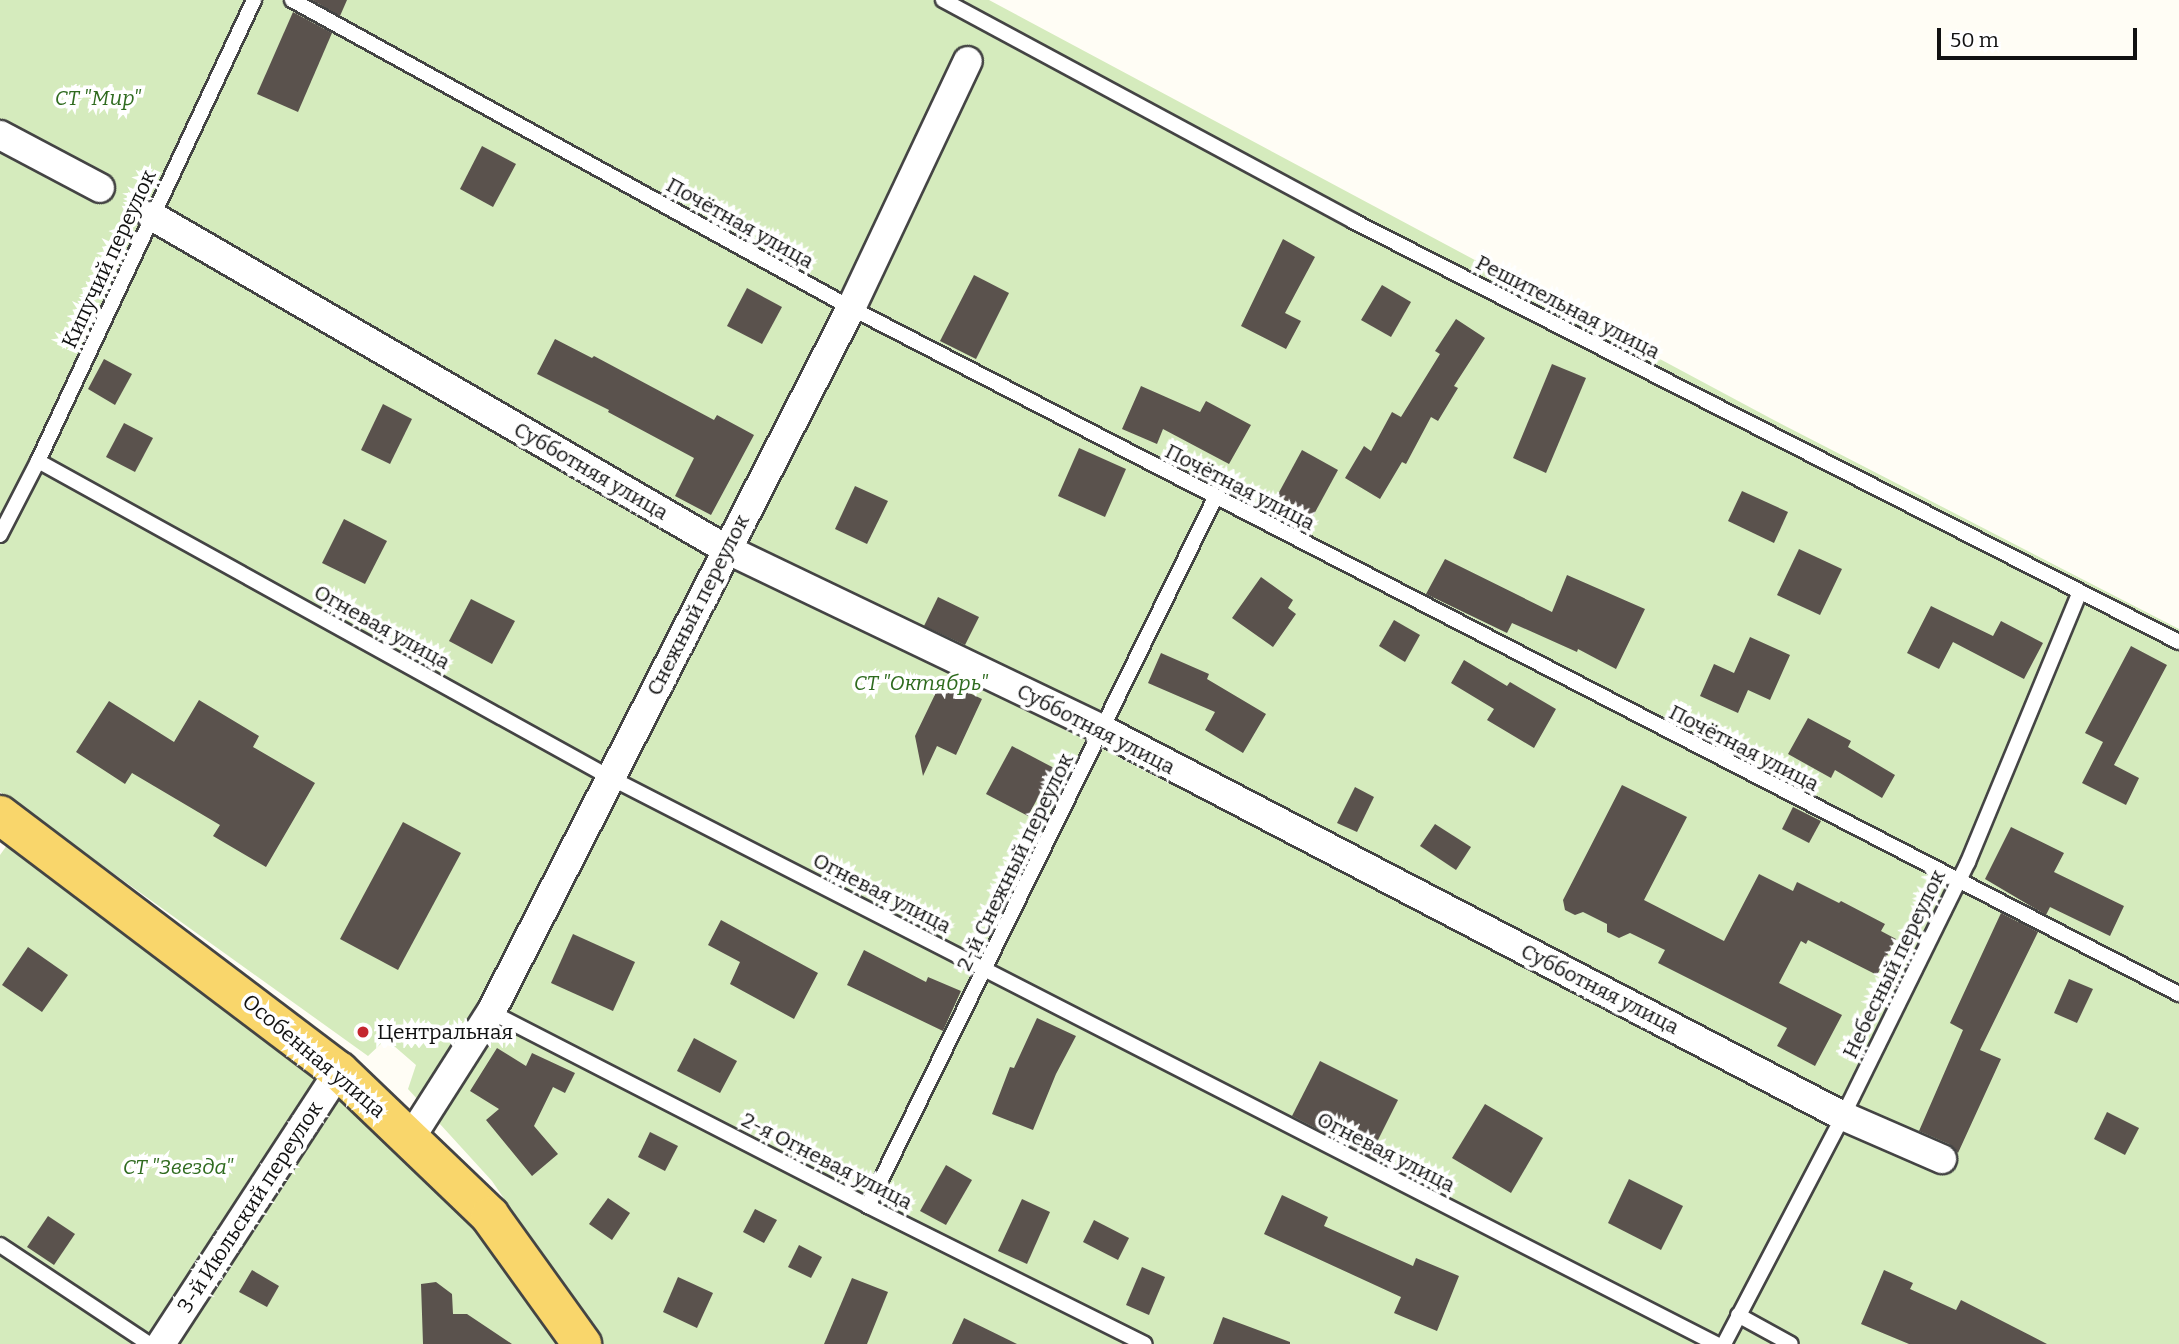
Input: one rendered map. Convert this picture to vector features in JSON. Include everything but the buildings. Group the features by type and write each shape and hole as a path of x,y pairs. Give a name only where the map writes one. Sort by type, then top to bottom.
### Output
{"main road":[{"name":"Особенная улица","path":"0,815 339,1071 490,1216 582,1344"}],"street":[{"name":"Снежный переулок","path":"410,1139 491,1012 851,308 968,61"},
{"path":"0,135 100,188"},
{"name":"Субботняя улица","path":"152,216 726,549 1103,730 1843,1116 1942,1159"},
{"name":"3-й Июльский переулок","path":"161,1344 339,1071"}],"lane":[{"name":"Кипучий переулок","path":"0,535 38,461 254,0"},
{"name":"Почётная улица","path":"292,0 851,308 2179,994"},
{"name":"Решительная улица","path":"943,0 1353,221 2179,642"},
{"name":"Огневая улица","path":"38,461 609,777 1716,1344"},
{"name":"2-й Снежный переулок","path":"868,1206 1215,498"},
{"name":"Небесный переулок","path":"1724,1344 1843,1116 1958,882 2080,592"},
{"name":"2-я Огневая улица","path":"491,1012 868,1206 1145,1344"},
{"path":"0,1245 149,1344"},
{"path":"1738,1315 1791,1344"}],"green space":[{"name":"СТ \"Октябрь\"","path":"0,0 989,0 1770,418 2179,629 2179,1344 603,1344 492,1181 408,1089 416,1065 386,1039 368,1056 0,792"},
{"name":"СТ \"Звезда\"","path":"20,827 348,1075 573,1344 0,1344 0,855"}],"place":[{"name":"Центральная","path":"363,1032"}],"park label":[{"name":"СТ \"Мир\"","path":"98,98"}]}
